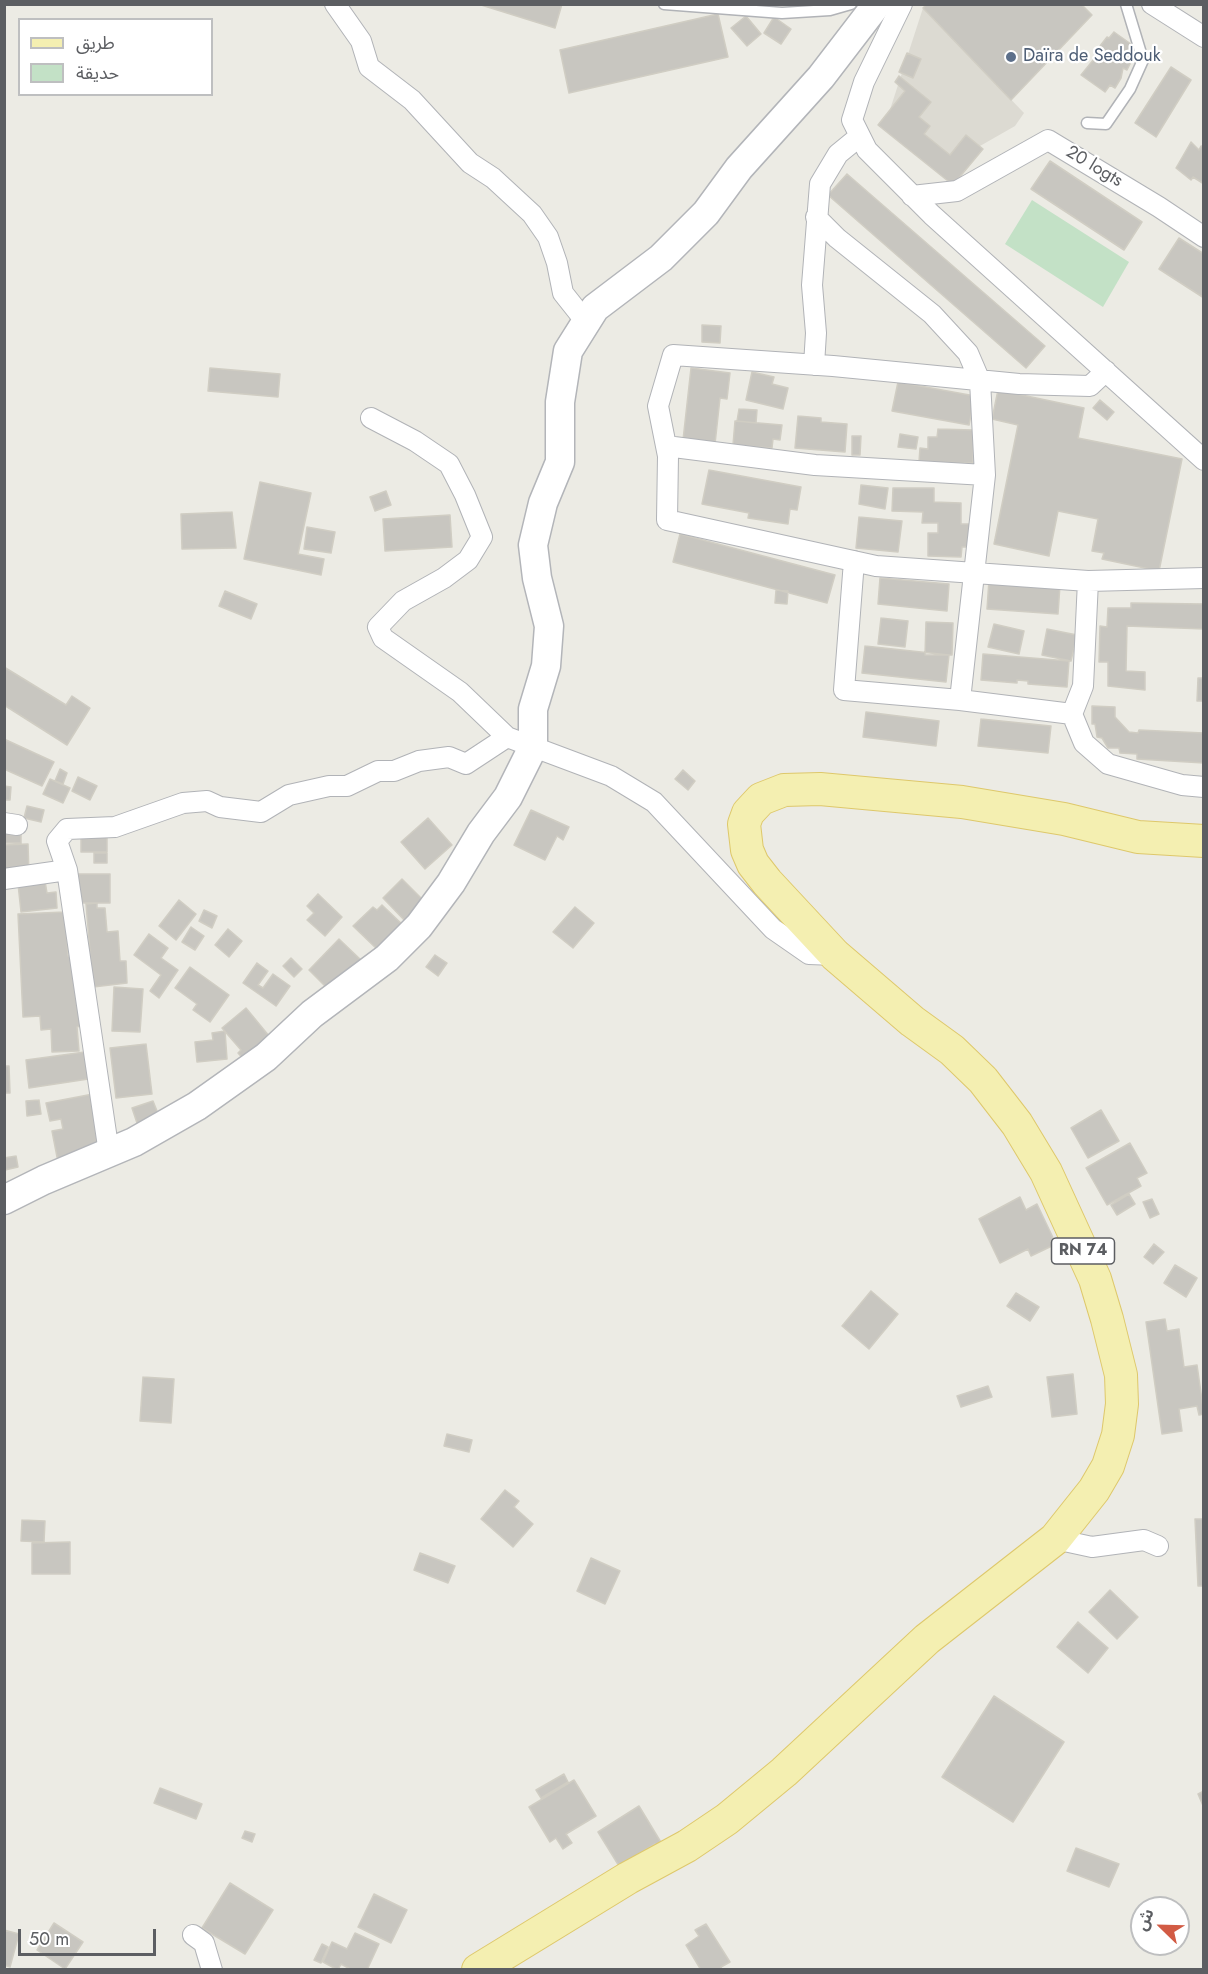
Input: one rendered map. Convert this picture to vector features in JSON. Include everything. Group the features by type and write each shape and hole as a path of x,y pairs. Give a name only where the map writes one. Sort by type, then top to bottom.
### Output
{"main road":[{"name":"RN 74","path":"478,1970 628,1878 668,1858 726,1819 783,1772 927,1639 1055,1539 1094,1490 1108,1466 1119,1425 1122,1404 1121,1375 1095,1279 1046,1172 1017,1124 990,1089 952,1050 912,1021 835,955 767,882 753,864 747,850 744,824 748,813 768,795 784,790 820,789 962,802 1064,819 1138,837 1203,841"}],"street":[{"path":"335,4 361,41 369,67 412,100 470,163 493,177 532,214 548,237 557,263 563,293 586,322"},
{"path":"4,1200 44,1180 109,1153 197,1106 266,1057 312,1014 387,958 419,926 452,883 481,833 508,797 533,747 533,709 546,666 549,626 537,578 533,545 543,503 560,462 560,402 568,351 595,308 661,258 706,213 739,168 821,77 877,4"},
{"path":"902,4 864,82 852,120 867,150 912,195 1203,460"},
{"path":"1152,4 1203,37"},
{"path":"814,365 816,333 812,285 820,183 838,154 860,136"},
{"name":"20 logts","path":"912,195 957,191 1048,140 1159,207 1203,237"},
{"path":"816,217 837,238 932,314 968,353 980,381 985,475 960,700"},
{"path":"1106,371 1090,386 980,381 814,365 673,355 658,406 666,446 667,520 876,566 1088,581 1203,579"},
{"path":"371,418 415,441 449,464 465,495 482,537 468,560 444,578 403,601 378,627 383,638 460,692 507,736 611,776 654,802 773,929 809,954 835,955"},
{"path":"666,446 815,465 985,475"},
{"path":"854,561 844,690 960,700 1072,714"},
{"path":"1088,581 1083,686 1072,714 1084,743 1108,764 1182,785 1203,787"},
{"path":"109,1153 67,870 57,841 67,829 115,827 183,803 207,801 228,809 261,812 289,795 328,786 347,786 378,771 394,771 419,761 449,757 466,764 507,736"},
{"path":"4,879 67,870"},
{"path":"1055,1539 1092,1547 1143,1540 1158,1546"},
{"path":"193,1935 204,1943 212,1970"}],"lane":[{"path":"664,4 782,13 830,10 851,4"},
{"path":"1087,123 1106,124 1130,89 1143,60 1126,4"}],"shaded area":[{"path":"923,8 1024,113 1015,126 945,166 886,122"}],"green space":[{"path":"1032,200 1129,262 1103,307 1005,244"}],"building":[{"path":"478,4 562,4 555,28"},
{"name":"Daïra de Seddouk","path":"927,4 1081,4 1092,15 1011,100 923,8"},
{"path":"718,14 728,57 569,93 560,50"},
{"path":"746,16 761,34 747,46 731,28"},
{"path":"774,17 791,29 781,44 764,33"},
{"path":"1114,32 1138,49 1135,53 1132,52 1130,56 1133,58 1127,70 1123,68 1121,78 1115,88 1110,85 1105,92 1081,75 1103,48 1100,46"},
{"path":"907,53 921,59 913,78 899,72"},
{"path":"1171,67 1191,80 1156,137 1135,123"},
{"path":"899,76 931,102 919,117 930,126 924,134 950,155 966,135 983,149 953,185 878,125 905,91 895,82"},
{"path":"1191,142 1199,150 1201,146 1204,147 1204,184 1193,177 1191,180 1176,168"},
{"path":"1050,161 1142,222 1124,250 1031,189"},
{"path":"847,174 1045,346 1026,368 828,195"},
{"path":"1179,238 1204,254 1204,298 1159,269"},
{"path":"702,325 721,326 720,343 702,342"},
{"path":"210,368 280,374 278,397 208,391"},
{"path":"691,368 730,373 727,399 720,398 715,444 683,440"},
{"path":"752,372 774,377 772,384 788,388 783,409 746,400"},
{"path":"898,382 975,396 969,425 892,411"},
{"path":"998,390 1084,408 1078,438 1182,459 1159,571 1102,559 1104,553 1092,551 1098,519 1058,511 1049,556 994,544 1018,425 992,419"},
{"path":"1100,400 1114,412 1107,420 1093,408"},
{"path":"739,409 757,410 756,423 737,421"},
{"path":"798,416 821,418 821,422 847,424 845,452 795,448"},
{"path":"735,421 782,425 780,440 773,439 772,448 733,445"},
{"path":"938,429 973,430 973,463 919,462 920,448 928,449 928,437 937,437"},
{"path":"900,434 918,437 916,449 898,447"},
{"path":"852,436 861,436 860,455 852,455"},
{"path":"709,470 801,487 797,510 790,509 788,524 748,518 749,513 702,504"},
{"path":"260,482 311,493 298,554 324,559 321,575 244,559"},
{"path":"861,485 888,488 885,509 859,504"},
{"path":"893,488 934,488 934,502 961,503 961,524 971,524 971,547 962,547 961,557 928,556 928,533 938,533 938,523 922,523 923,512 892,511"},
{"path":"386,491 391,505 375,511 370,497"},
{"path":"232,512 236,548 182,549 181,514"},
{"path":"450,515 452,547 385,551 383,519"},
{"path":"859,517 902,521 898,552 856,548"},
{"path":"307,527 335,532 331,553 304,549"},
{"path":"680,534 835,575 827,603 673,562"},
{"path":"880,578 949,584 947,611 878,604"},
{"path":"989,580 1060,585 1058,614 987,609"},
{"path":"776,590 788,591 787,604 775,603"},
{"path":"225,591 257,604 251,619 219,606"},
{"path":"1131,603 1204,604 1204,629 1127,626 1126,671 1145,672 1145,690 1108,686 1108,662 1099,662 1100,626 1107,627 1108,608 1131,608"},
{"path":"881,618 908,621 905,647 878,644"},
{"path":"926,622 953,623 952,655 925,655"},
{"path":"994,624 1024,631 1019,654 988,647"},
{"path":"1047,629 1077,635 1071,661 1042,655"},
{"path":"865,646 949,655 946,682 862,673"},
{"path":"983,654 1069,661 1067,687 1028,684 1028,681 1017,680 1017,683 981,680"},
{"path":"4,667 66,705 72,696 90,708 67,745 4,705"},
{"path":"1198,678 1204,678 1204,701 1197,701"},
{"path":"1092,706 1115,707 1115,717 1129,732 1138,733 1139,730 1204,733 1204,763 1137,759 1137,754 1120,753 1119,748 1108,748 1102,738 1097,737 1095,724 1092,724"},
{"path":"866,712 939,721 936,746 863,737"},
{"path":"981,719 1051,726 1048,753 978,746"},
{"path":"4,739 54,762 42,786 4,769"},
{"path":"60,769 67,773 63,784 55,781"},
{"path":"683,770 695,781 688,790 675,779"},
{"path":"78,777 97,786 90,800 72,791"},
{"path":"50,779 70,788 63,803 43,794"},
{"path":"4,786 11,787 10,800 4,800"},
{"path":"27,806 44,810 41,822 24,818"},
{"path":"531,810 569,827 563,840 557,836 545,860 514,845"},
{"path":"428,818 452,845 425,869 401,842"},
{"path":"4,831 21,831 21,843 4,843"},
{"path":"81,837 107,837 107,852 81,852"},
{"path":"28,844 29,876 4,876 4,845"},
{"path":"94,853 107,853 107,863 94,863"},
{"path":"77,874 110,874 110,903 77,903"},
{"path":"402,879 428,905 408,924 383,898"},
{"path":"45,881 47,893 56,892 57,908 21,912 18,884"},
{"path":"318,894 342,917 325,936 307,920 314,913 307,906"},
{"path":"179,900 196,914 176,940 159,926"},
{"path":"97,903 97,908 105,908 107,932 118,931 120,961 126,961 127,983 93,987 86,904"},
{"path":"382,905 405,927 380,952 353,926 373,907 377,910"},
{"path":"575,907 594,923 573,948 553,932"},
{"path":"204,910 217,916 212,928 199,921"},
{"path":"65,912 68,956 77,956 79,1051 52,1052 51,1029 41,1030 40,1016 23,1017 18,914"},
{"path":"191,927 204,936 195,950 182,942"},
{"path":"228,929 242,941 229,957 215,945"},
{"path":"149,934 168,948 161,958 178,970 159,998 150,991 161,975 134,955"},
{"path":"339,939 362,961 332,993 309,970"},
{"path":"435,955 447,963 438,976 426,967"},
{"path":"291,958 302,969 294,977 283,966"},
{"path":"257,963 268,971 258,985 263,988 273,974 290,986 276,1006 243,983"},
{"path":"190,967 229,995 210,1022 193,1010 197,1004 175,988"},
{"path":"114,987 143,989 140,1032 112,1031"},
{"path":"246,1008 274,1042 248,1064 238,1053 241,1050 222,1028"},
{"path":"225,1031 227,1059 197,1062 195,1042 213,1040 212,1033"},
{"path":"146,1044 152,1094 116,1098 110,1048"},
{"path":"92,1051 95,1078 29,1088 26,1060"},
{"path":"4,1066 9,1066 10,1093 4,1093"},
{"path":"93,1094 104,1152 58,1162 52,1131 63,1129 61,1119 50,1121 46,1103"},
{"path":"39,1100 41,1114 27,1116 26,1101"},
{"path":"153,1101 159,1116 137,1123 132,1108"},
{"path":"1101,1110 1119,1141 1088,1158 1071,1128"},
{"path":"1130,1143 1147,1173 1137,1178 1141,1186 1107,1205 1086,1168"},
{"path":"16,1156 18,1167 5,1170 4,1158"},
{"path":"1129,1194 1135,1204 1117,1215 1111,1205"},
{"path":"1020,1197 1026,1210 1037,1204 1056,1244 1031,1256 1028,1249 1000,1263 979,1219"},
{"path":"1152,1199 1159,1214 1150,1218 1143,1202"},
{"path":"1154,1244 1164,1252 1153,1264 1144,1257"},
{"path":"1175,1265 1197,1278 1186,1297 1164,1283"},
{"path":"871,1291 898,1314 869,1349 842,1326"},
{"path":"1016,1293 1039,1307 1030,1321 1007,1306"},
{"path":"1165,1319 1167,1331 1179,1329 1184,1367 1197,1365 1204,1414 1199,1415 1197,1406 1179,1409 1182,1431 1162,1434 1146,1322"},
{"path":"1073,1374 1077,1414 1052,1417 1047,1377"},
{"path":"143,1377 174,1379 171,1423 140,1421"},
{"path":"988,1386 992,1397 961,1407 957,1396"},
{"path":"447,1434 472,1440 469,1452 444,1446"},
{"path":"505,1490 519,1501 514,1507 533,1524 513,1547 481,1519"},
{"path":"1195,1519 1204,1519 1204,1586 1198,1586"},
{"path":"22,1520 45,1521 44,1542 21,1541"},
{"path":"70,1542 70,1574 32,1574 32,1543"},
{"path":"420,1553 455,1566 448,1583 414,1570"},
{"path":"591,1558 620,1571 605,1604 577,1591"},
{"path":"1110,1590 1138,1617 1117,1639 1089,1612"},
{"path":"1078,1622 1108,1648 1088,1673 1057,1647"},
{"path":"994,1696 1064,1742 1013,1822 942,1777"},
{"path":"564,1774 568,1782 541,1798 536,1790"},
{"path":"574,1780 596,1816 566,1834 572,1843 563,1849 556,1838 550,1842 529,1807"},
{"path":"160,1788 202,1804 196,1819 154,1803"},
{"path":"1204,1791 1204,1808 1198,1794"},
{"path":"639,1806 662,1844 657,1847 655,1844 619,1866 598,1832"},
{"path":"245,1831 255,1834 252,1842 242,1838"},
{"path":"1076,1848 1119,1864 1109,1887 1067,1871"},
{"path":"230,1883 273,1910 245,1954 202,1928"},
{"path":"374,1894 407,1910 391,1943 358,1927"},
{"path":"54,1923 83,1942 65,1969 37,1950"},
{"path":"706,1924 730,1962 721,1967 722,1970 701,1970 686,1945 699,1936 695,1930"},
{"path":"4,1930 19,1934 10,1967 4,1965"},
{"path":"355,1933 379,1944 367,1970 352,1970 341,1964 338,1970 323,1962 332,1942 347,1949"},
{"path":"322,1944 328,1947 321,1963 314,1960"}],"place":[{"name":"Daïra de Seddouk","path":"1011,57"}]}
